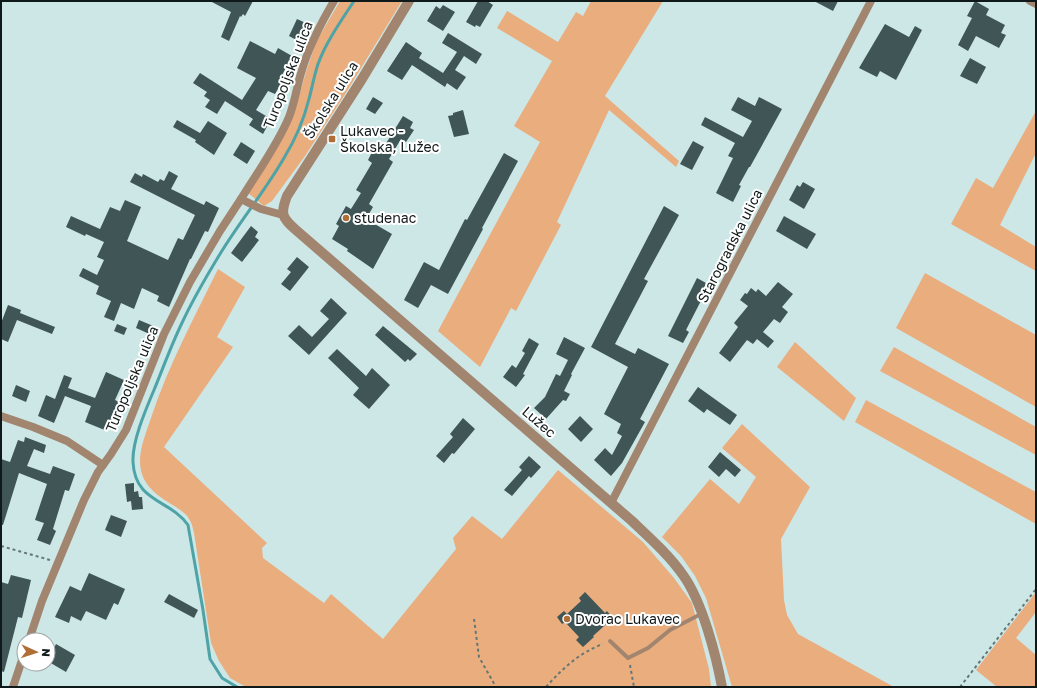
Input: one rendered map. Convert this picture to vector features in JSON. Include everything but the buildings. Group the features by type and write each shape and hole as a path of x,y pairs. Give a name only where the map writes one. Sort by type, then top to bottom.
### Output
{"street":[{"name":"Turopoljska ulica","path":"32,632 42,601 84,500 103,464 126,430 164,334 190,282 220,231 244,201 289,117 302,69 310,48 320,25 334,1"},
{"name":"Školska ulica","path":"283,215 283,206 287,196 362,79 409,1"},
{"name":"Starogradska ulica","path":"611,503 871,1"},
{"path":"1030,1 1036,4"},
{"path":"244,201 283,215"},
{"name":"Lužec","path":"283,215 287,222 632,521 673,562 691,588 702,614 722,687"},
{"path":"1,416 67,441 103,464"},
{"path":"13,687 18,672"}],"lane":[{"path":"610,641 628,658 648,648 670,630 702,614"}],"path":[{"path":"1,546 59,562"},
{"path":"960,687 1036,589"},
{"path":"474,620 479,657 496,687"},
{"path":"546,687 566,666 591,648 610,641"},
{"path":"628,658 634,687"}],"shaded area":[{"path":"340,1 402,1 344,96 305,156 272,201 264,206 248,193 296,107 316,42"},
{"path":"591,1 663,1 605,96 679,161 676,167 609,110 557,222 561,225 516,311 511,308 480,367 438,331 540,142 514,126 552,61 497,28 507,11 558,42 576,12 583,16"},
{"path":"1036,111 1036,153 1000,225 1036,247 1036,271 951,224 976,178 993,188"},
{"path":"218,269 245,287 217,337 233,347 164,447 267,543 262,548 263,558 324,603 331,594 383,639 456,549 453,538 472,516 502,539 558,470 643,542 674,578 692,603 709,669 711,687 246,687 230,678 219,661 211,643 191,522 185,514 161,497 148,485 144,480 140,467 144,439 165,380"},
{"path":"925,273 1036,335 1036,407 896,328"},
{"path":"795,342 856,398 844,421 777,367"},
{"path":"894,347 1036,427 1036,455 880,371"},
{"path":"866,400 1036,492 1036,524 855,422"},
{"path":"742,424 810,487 781,539 784,600 787,615 798,634 894,687 732,687 706,598 695,576 681,556 662,537 710,479 739,504 756,477 722,448"},
{"path":"1036,592 1036,612 1016,638 1036,655 1036,687 997,687 976,670"}],"waterway":[{"path":"237,687 222,678 210,659 188,525 172,510 154,499 140,485 135,475 133,454 140,425 147,406 185,316 220,254 269,182 292,144 305,114 321,56 334,32 354,1"}],"place":[{"name":"Lukavec - Školska, Lužec","path":"332,139"},
{"name":"studenac","path":"346,218"},
{"name":"Dvorac Lukavec","path":"567,619"}]}
